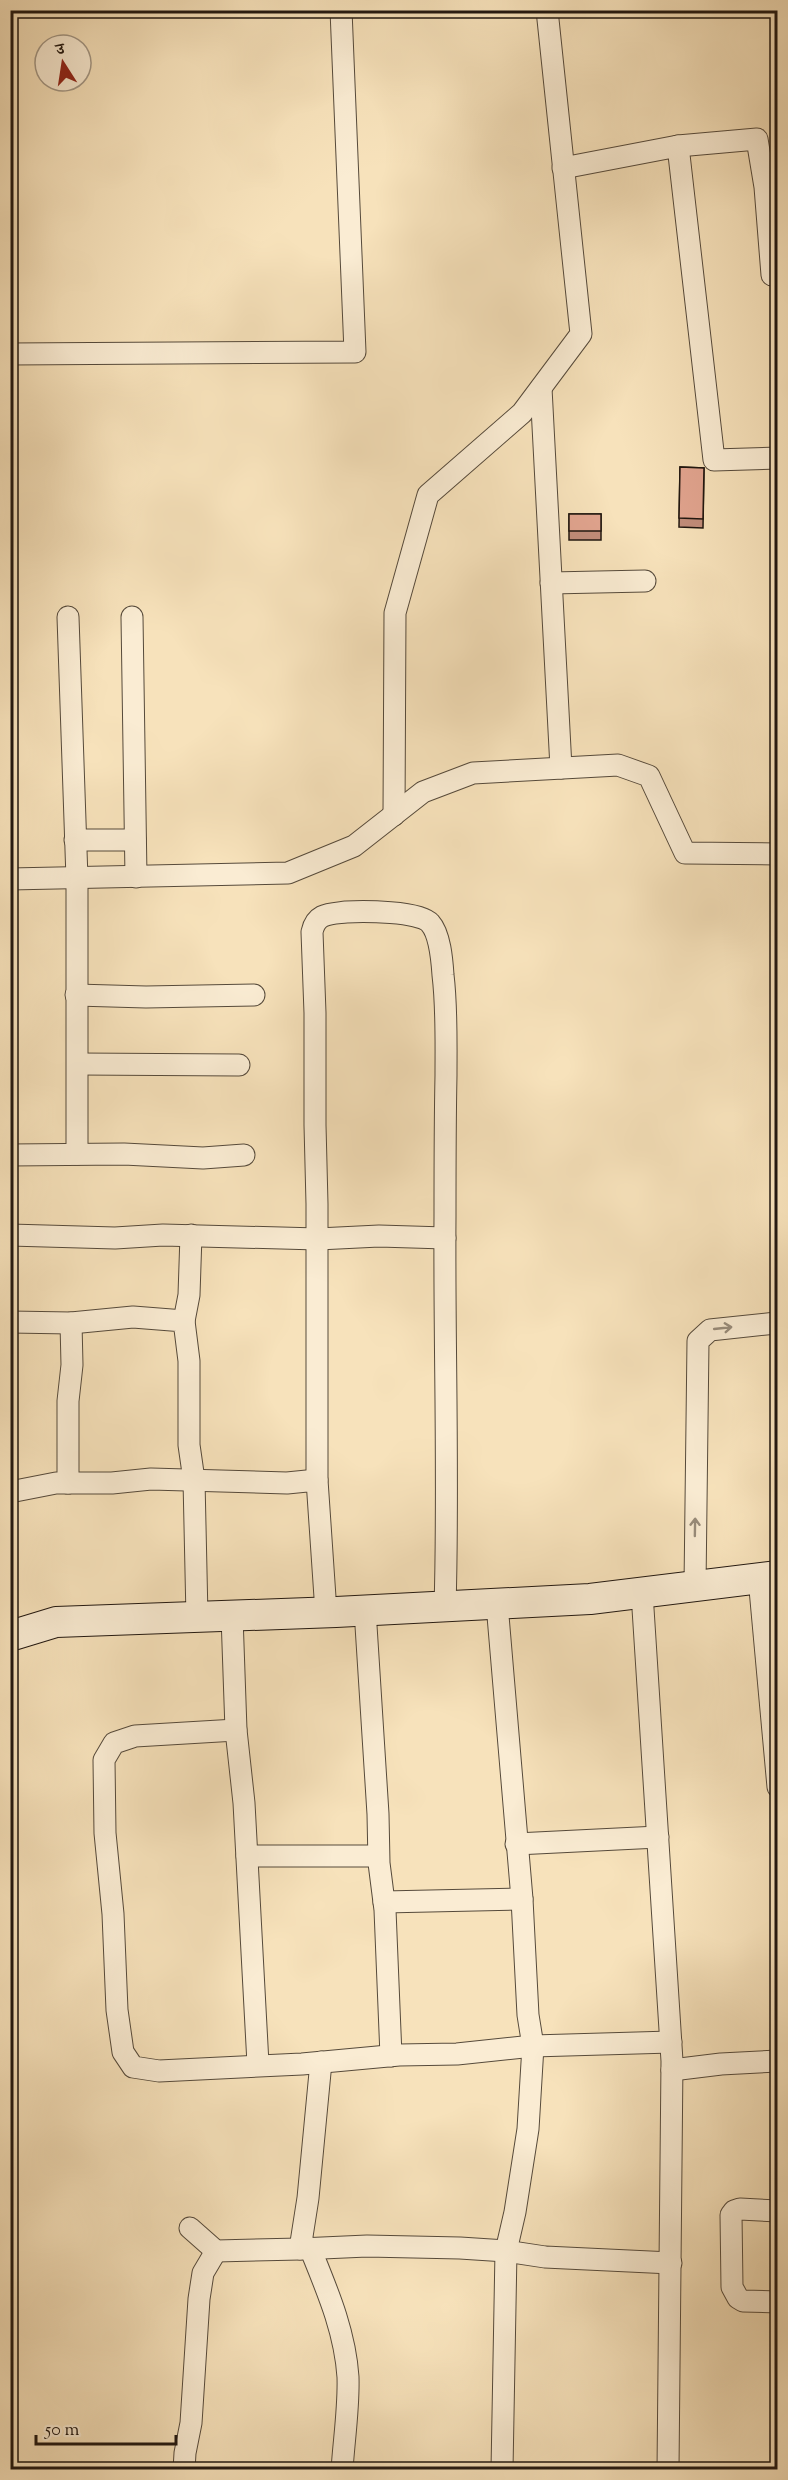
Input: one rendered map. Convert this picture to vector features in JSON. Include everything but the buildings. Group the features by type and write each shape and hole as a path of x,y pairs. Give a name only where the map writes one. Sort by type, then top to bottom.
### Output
{"street":[{"path":"10,354 355,352 340,10"},
{"path":"394,815 395,613 428,495 522,413 581,334 546,10"},
{"path":"563,168 678,146 757,139 765,187 772,275"},
{"path":"678,146 714,460 777,458"},
{"path":"541,388 561,768"},
{"path":"551,583 645,581"},
{"path":"68,617 77,879 77,1154"},
{"path":"132,617 136,877"},
{"path":"10,879 288,873 354,846 423,792 472,773 618,765 649,776 685,854 777,854"},
{"path":"75,840 135,840"},
{"path":"326,1612 321,1573 317,1480 318,1239 312,932 314,922 322,915 351,912 424,917 432,924 436,934 444,976 447,1531 445,1606"},
{"path":"76,995 146,997 254,995"},
{"path":"78,1064 239,1065"},
{"path":"10,1155 77,1154 204,1158 244,1155"},
{"path":"10,1235 115,1238 191,1235 318,1239 379,1236 445,1238"},
{"path":"191,1235 189,1295 184,1321 189,1361 189,1445 194,1480 197,1617"},
{"path":"10,1322 71,1323 134,1317 184,1321"},
{"path":"68,1483 71,1323"},
{"path":"696,1586 698,1341 710,1330 776,1323 777,1325"},
{"path":"10,1492 34,1486 151,1479 287,1483 317,1480"},
{"path":"10,1635 56,1622 590,1599 768,1577 777,1786"},
{"path":"642,1593 672,2070 668,2469"},
{"path":"497,1604 532,2046 528,2129 515,2212 506,2251 502,2469"},
{"path":"364,1610 378,1814 378,1856 384,1902 391,2056"},
{"path":"232,1616 236,1730 247,1856 258,2064"},
{"path":"236,1730 135,1736 114,1743 104,1760 103,1788 113,1914 117,2010 123,2052 133,2067 159,2070 457,2054 532,2046 671,2042"},
{"path":"516,1844 658,1837"},
{"path":"247,1856 281,1858 351,1854 378,1856"},
{"path":"384,1902 522,1899"},
{"path":"672,2070 777,2061"},
{"path":"321,2062 305,2249 330,2298 344,2345 348,2378 342,2469"},
{"path":"777,2211 740,2209 731,2215 732,2287 735,2294 743,2301 777,2302"},
{"path":"190,2228 216,2251 367,2246 506,2251 545,2257 671,2263"},
{"path":"184,2469 191,2422 199,2299 203,2272 216,2251"}]}
